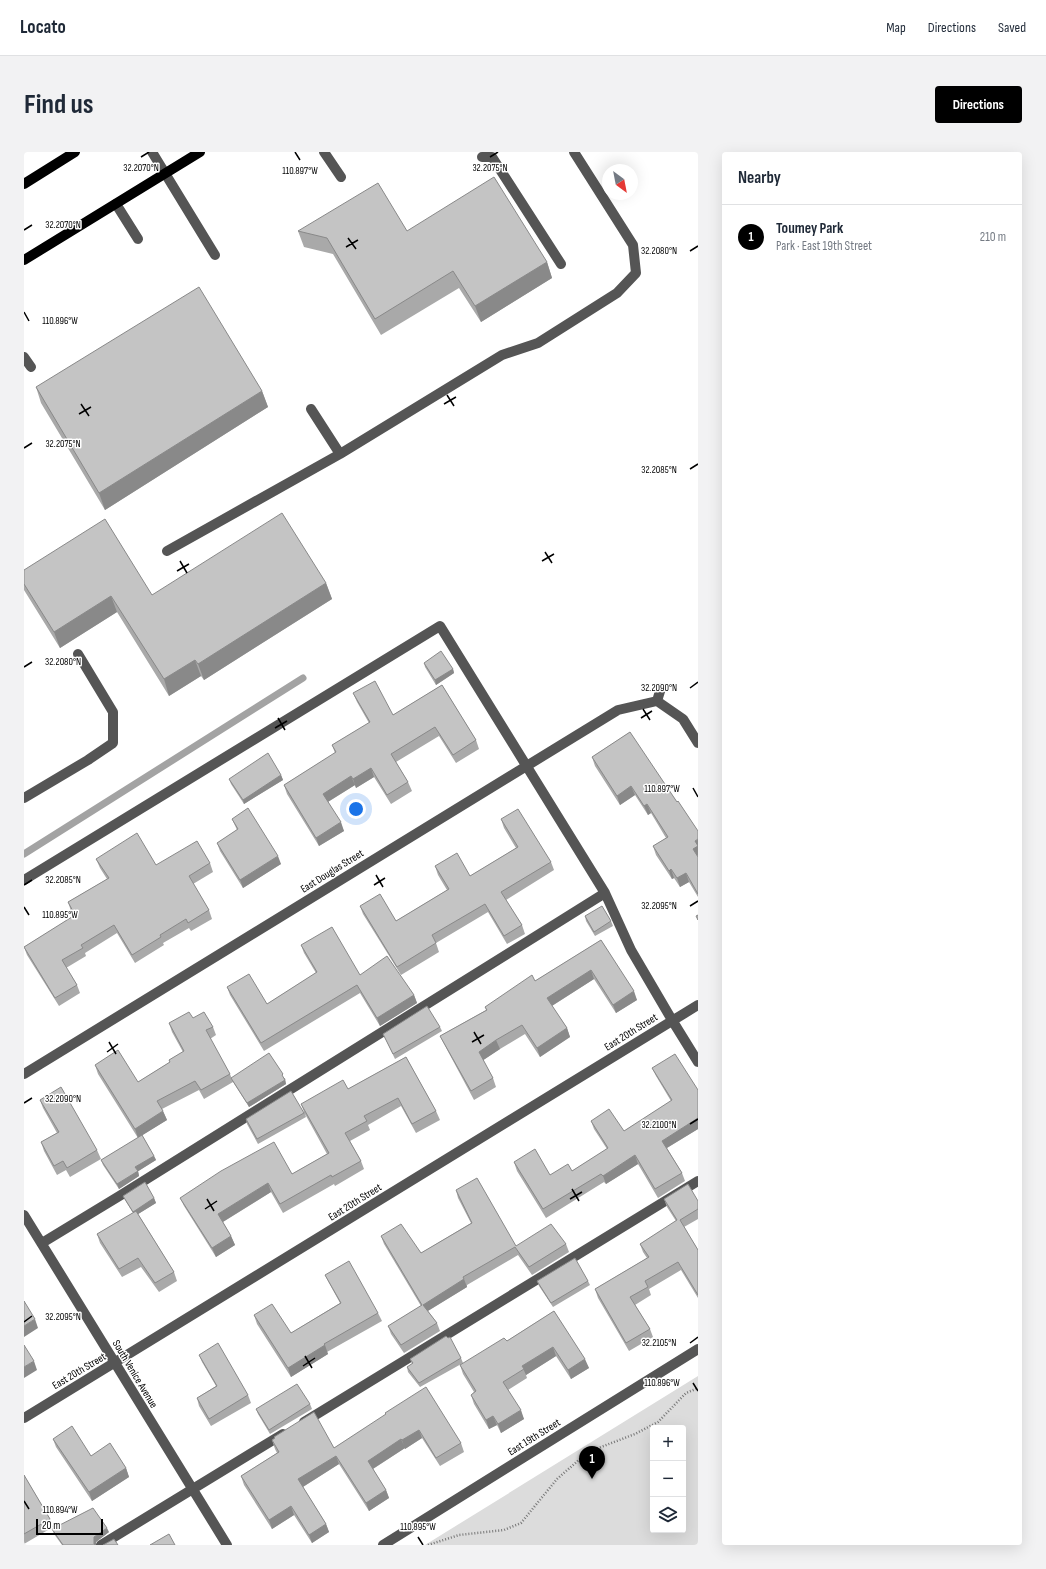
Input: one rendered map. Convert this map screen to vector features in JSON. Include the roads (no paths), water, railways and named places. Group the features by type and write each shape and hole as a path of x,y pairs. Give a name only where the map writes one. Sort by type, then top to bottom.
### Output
{"main road":[{"path":"24,184 75,152"},
{"path":"24,260 200,152"}],"street":[{"path":"152,152 216,255"},
{"path":"324,152 340,177"},
{"path":"167,552 340,454 502,355 538,343 617,293 636,273 633,245 574,152"},
{"path":"482,157 492,157 561,264"},
{"path":"116,204 138,240"},
{"path":"24,357 31,367"},
{"path":"311,408 340,454"},
{"path":"24,880 440,626 605,893 631,950 698,1062"},
{"path":"24,798 88,760 113,743 113,712 78,654"},
{"path":"661,688 658,701 683,719 698,743"},
{"name":"East Douglas Street","path":"24,1074 618,710 658,701"},
{"path":"42,1243 605,893"},
{"name":"East 20th Street","path":"24,1418 698,1005"},
{"path":"101,1545 698,1181"},
{"name":"South Venice Avenue","path":"24,1215 226,1545"},
{"name":"East 19th Street","path":"383,1545 698,1349"}],"waterway":[{"path":"24,854 303,678"}],"place":[{"name":"Toumey Park","path":"592,1479"}]}
